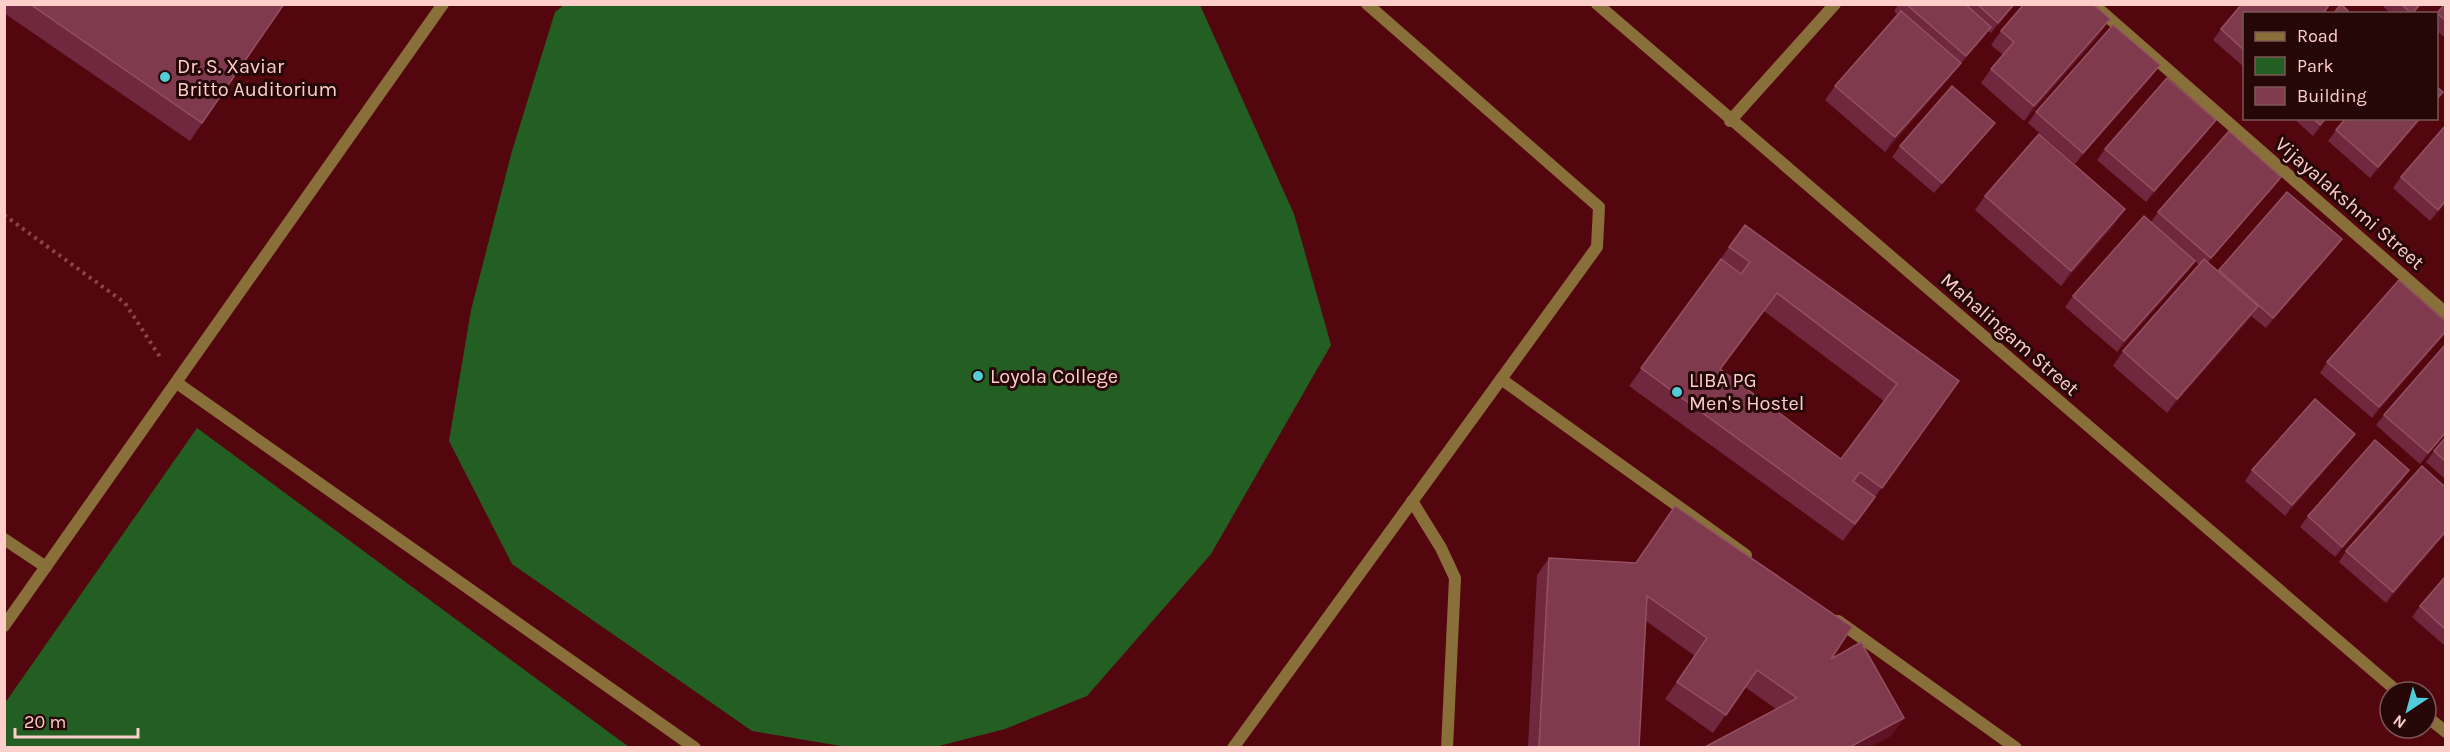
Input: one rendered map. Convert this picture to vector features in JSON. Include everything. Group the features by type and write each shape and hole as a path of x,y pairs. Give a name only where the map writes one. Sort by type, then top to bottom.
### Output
{"street":[{"path":"4,626 443,4"},
{"name":"Mahalingam Street","path":"1597,4 1730,121 2384,680"},
{"path":"1730,121 1835,4"},
{"name":"Vijayalakshmi Street","path":"2093,4 2445,313"},
{"path":"1233,747 1597,246 1599,207 1376,7"},
{"path":"1501,379 1753,560"},
{"path":"177,383 695,747"},
{"path":"1412,501 1442,548 1455,578 1447,747"},
{"path":"4,539 46,567"},
{"path":"1831,615 2016,747"}],"path":[{"path":"4,215 124,303 177,383"}],"green space":[{"path":"564,5 1200,5 1294,214 1331,345 1211,554 1087,696 1005,729 935,747 847,747 752,731 512,564 449,441 471,310 512,151 555,12"},
{"path":"197,428 629,747 5,747 5,703"}],"building":[{"name":"Dr. S. Xaviar Britto Auditorium","path":"30,4 284,4 202,123"},
{"path":"1906,4 1965,4 1991,27 1966,56"},
{"path":"1977,4 2014,4 1998,23"},
{"path":"2024,4 2093,4 2110,19 2034,106 1991,69 2014,42 2001,31"},
{"path":"2242,4 2330,4 2324,12 2243,12 2243,49 2221,29"},
{"path":"2341,4 2349,12 2335,12"},
{"path":"2401,4 2420,4 2414,12 2410,12"},
{"path":"2445,4 2445,20 2438,14"},
{"path":"1901,11 1961,63 1895,137 1835,86"},
{"path":"2113,25 2160,65 2083,153 2036,112"},
{"path":"2167,78 2216,120 2154,191 2105,149"},
{"path":"1952,86 1995,123 1942,183 1900,146"},
{"path":"2438,88 2443,92 2438,98"},
{"path":"2315,120 2324,120 2320,125"},
{"path":"2344,120 2418,120 2378,167 2336,130"},
{"path":"2445,126 2445,201 2438,210 2401,177"},
{"path":"2229,131 2281,177 2211,258 2158,212"},
{"path":"2039,134 2125,209 2071,271 1985,196"},
{"path":"2287,192 2342,239 2273,318 2219,270"},
{"path":"2144,216 2195,261 2124,341 2073,296"},
{"name":"LIBA PG Men's Hostel","path":"1745,225 1959,381 1882,488 1860,472 1853,481 1875,497 1855,524 1641,368 1721,259 1741,274 1750,262 1729,247","holes":["1777,293 1897,384 1841,459 1720,369"]},
{"path":"2204,259 2258,306 2177,399 2123,351"},
{"path":"2399,280 2445,321 2445,332 2379,407 2327,362"},
{"path":"2445,345 2445,433 2428,453 2384,415"},
{"path":"2315,399 2355,434 2292,505 2252,470"},
{"path":"2445,438 2445,461 2434,451"},
{"path":"2375,440 2409,470 2342,547 2308,516"},
{"path":"2422,466 2445,487 2445,532 2393,592 2346,551"},
{"path":"1675,506 1852,627 1831,659 1861,642 1904,718 1850,747 1705,747 1797,698 1757,670 1726,715 1677,682 1707,638 1647,596 1639,747 1539,747 1549,558 1636,563"},
{"path":"2445,577 2445,629 2420,606"}],"place":[{"name":"Dr. S. Xaviar Britto Auditorium","path":"165,77"},
{"name":"Loyola College","path":"978,376"},
{"name":"LIBA PG Men's Hostel","path":"1677,392"}]}
